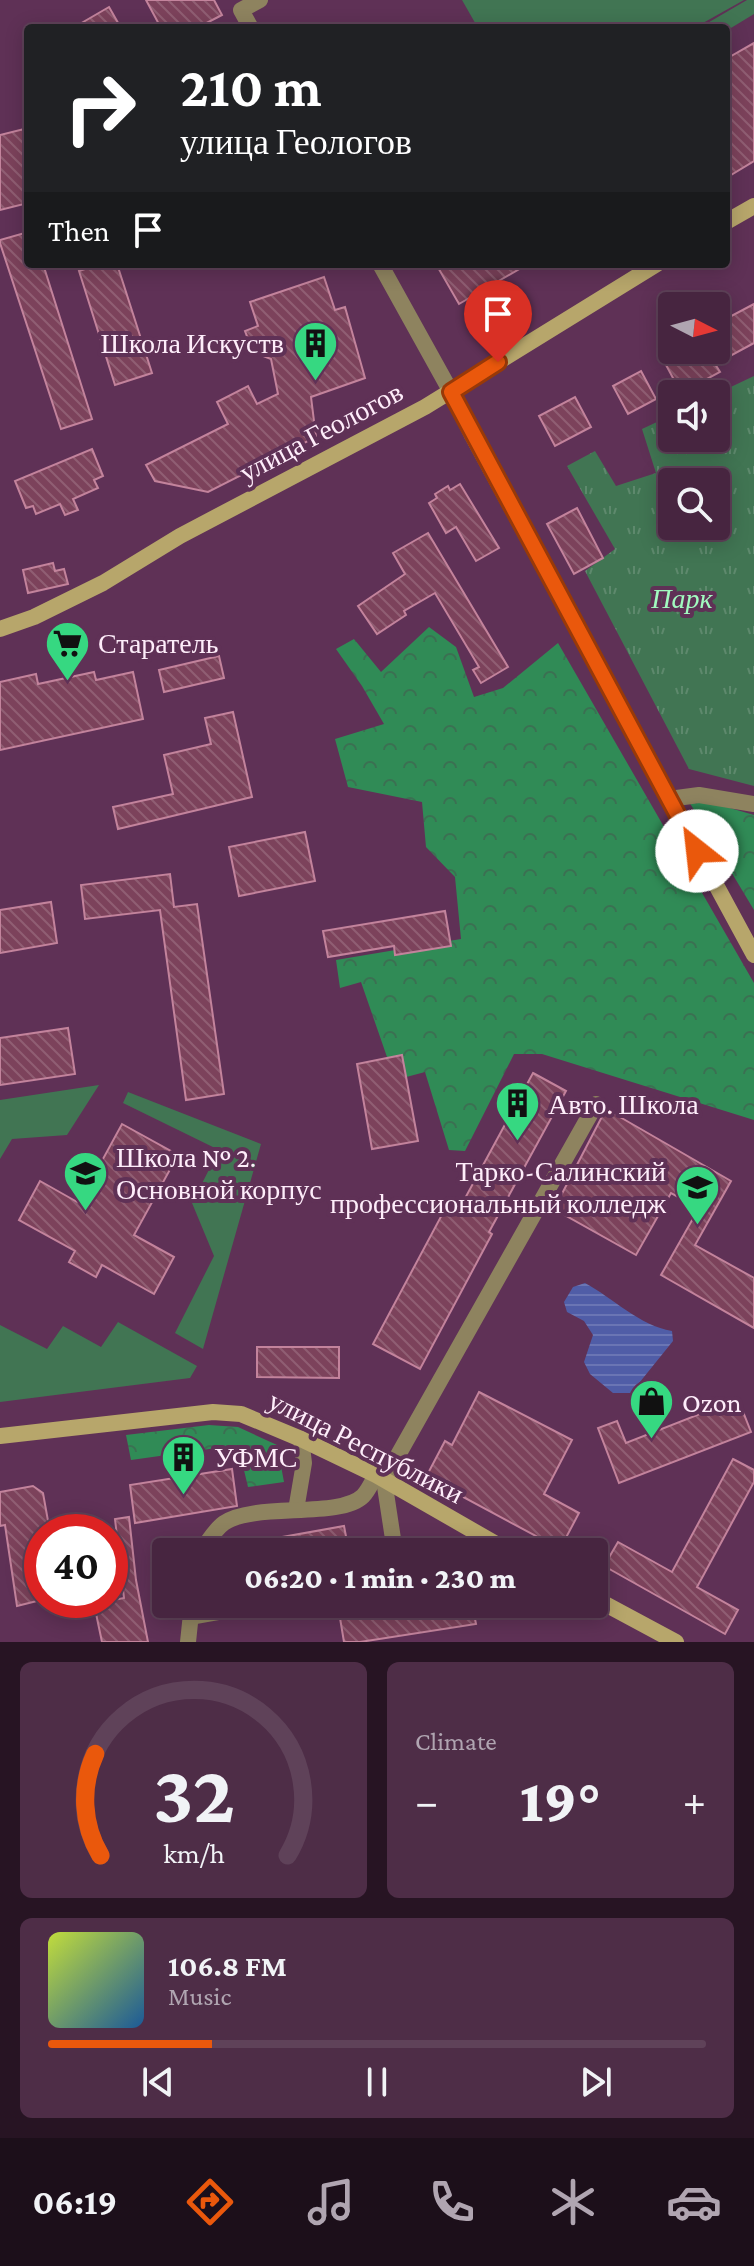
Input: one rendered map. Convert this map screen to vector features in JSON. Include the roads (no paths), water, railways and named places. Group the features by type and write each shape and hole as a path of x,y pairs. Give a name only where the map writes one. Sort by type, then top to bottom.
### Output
{"street":[{"path":"249,24 241,10 260,0"},
{"path":"730,220 754,206"},
{"path":"382,268 754,955"},
{"name":"улица Геологов","path":"0,629 34,617 94,588 180,536 451,392 651,268"},
{"path":"669,799 699,795 754,804"},
{"path":"211,1538 223,1524 242,1516 345,1504 361,1498 380,1478 596,1104"},
{"name":"улица Республики","path":"0,1436 228,1411 301,1439 380,1478 482,1538"},
{"path":"296,1510 304,1463 301,1439"},
{"path":"380,1478 392,1538"},
{"path":"608,1606 676,1642"},
{"path":"188,1642 190,1618"}],"water":[{"path":"585,1283 638,1318 672,1331 673,1341 631,1393 613,1393 590,1374 584,1362 593,1335 584,1321 567,1312 564,1302 573,1287"}],"place":[{"name":"Школа Искуств","path":"315,382"},
{"name":"Старатель","path":"67,682"},
{"name":"Авто. Школа","path":"517,1143"},
{"name":"Школа № 2. Основной корпус","path":"85,1212"},
{"name":"Тарко-Салинский профессиональный колледж","path":"697,1226"},
{"name":"Ozon","path":"651,1441"},
{"name":"УФМС","path":"183,1496"}],"park label":[{"name":"Парк","path":"682,598"}]}
